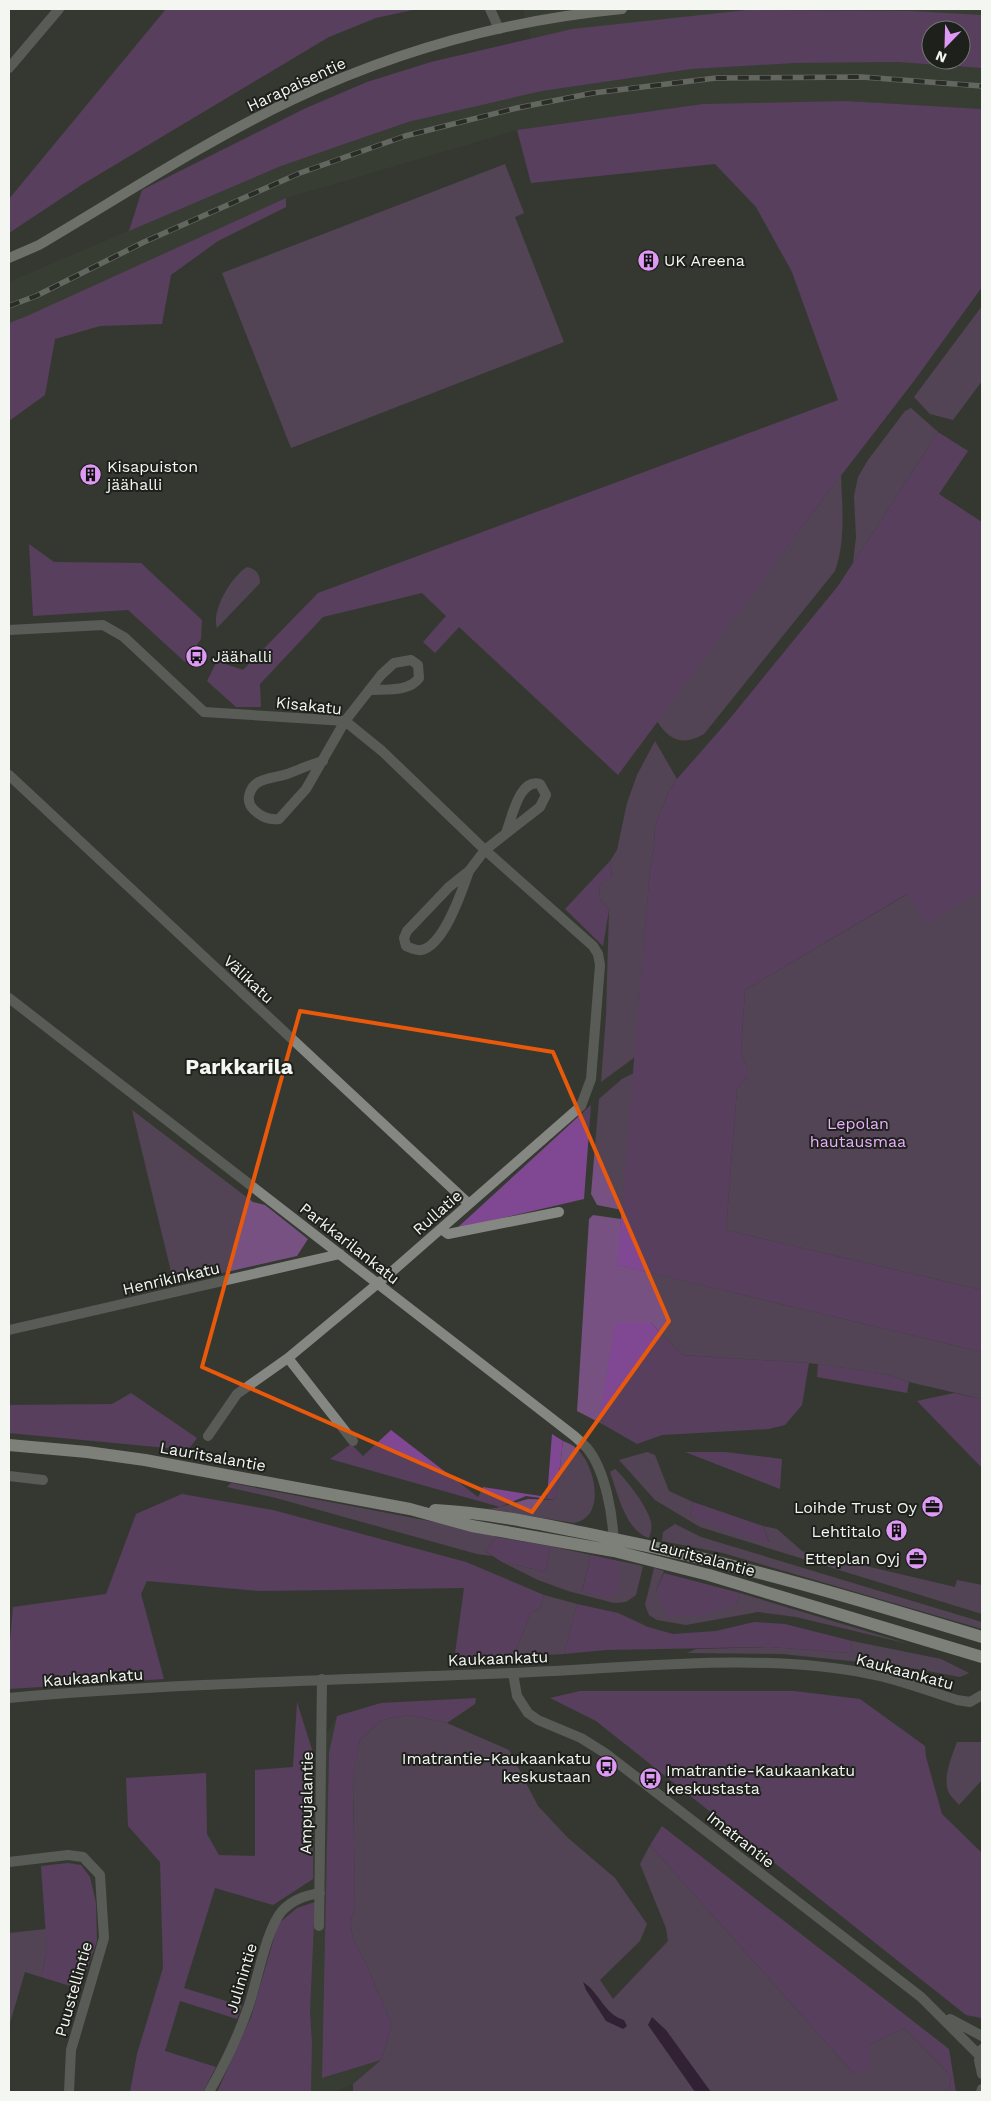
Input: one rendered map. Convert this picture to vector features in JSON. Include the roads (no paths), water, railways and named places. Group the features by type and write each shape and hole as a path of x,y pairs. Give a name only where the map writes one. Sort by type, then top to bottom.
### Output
{"main road":[{"name":"Harapaisentie","path":"9,258 38,245 238,128 292,100 349,75 414,50 499,29 585,12 622,9"},
{"name":"Lauritsalantie","path":"9,1445 87,1452 145,1460 410,1509 472,1526 722,1562 794,1580 982,1637"},
{"name":"Lauritsalantie","path":"614,1545 982,1657"}],"street":[{"path":"9,68 59,9"},
{"path":"490,9 499,29"},
{"name":"Kisakatu","path":"9,630 103,625 124,637 204,712 345,721 382,751 484,850 593,946 598,954 600,965"},
{"path":"323,761 310,764 287,774 266,778 257,783 250,791 249,801 252,808 262,817 270,820 279,820 306,788 323,761 345,721 369,690 381,675 394,663 411,660 418,665 419,678 415,684 402,688 369,690"},
{"name":"Välikatu","path":"9,775 470,1204"},
{"path":"468,871 460,900 436,940 428,948 421,950 406,946 404,938 407,931 449,887 468,871 484,850 525,819 544,802 546,794 540,784 534,782 527,784 519,798 506,833"},
{"name":"Rullatie","path":"208,1436 237,1394 288,1358 378,1283 445,1232 470,1204 580,1106 591,1078 600,965"},
{"name":"Parkkarilankatu","path":"9,998 563,1426 589,1450 601,1475 610,1505 614,1545"},
{"path":"445,1232 559,1212"},
{"name":"Henrikinkatu","path":"9,1330 340,1254"},
{"path":"288,1358 353,1441"},
{"path":"9,1476 43,1480"},
{"name":"Kaukaankatu","path":"9,1698 135,1688 322,1679 722,1664 784,1664 831,1668 871,1674 957,1700 970,1702 982,1695"},
{"name":"Imatrantie","path":"513,1673 517,1696 528,1713 538,1720 581,1738 605,1753 938,2012 981,2052"},
{"name":"Ampujalantie","path":"319,1926 322,1679"},
{"name":"Puustellintie","path":"9,1862 68,1855 83,1857 100,1875 104,1938 71,2050 69,2092"},
{"name":"Julinintie","path":"209,2092 233,2048 249,2007 274,1923 283,1910 291,1904 306,1895 320,1893"},
{"name":"Imatrantie","path":"938,2012 982,2036"},
{"path":"981,2052 979,2066 982,2074"}],"railway":[{"path":"9,306 36,296 144,242 300,173 405,136 517,108 593,93 716,78 862,77 982,86"}],"place":[{"name":"UK Areena","path":"648,260"},
{"name":"Kisapuiston jäähalli","path":"91,475"},
{"name":"Jäähalli","path":"196,656"},
{"name":"Loihde Trust Oy","path":"933,1507"},
{"name":"Lehtitalo","path":"897,1531"},
{"name":"Etteplan Oyj","path":"916,1558"},
{"name":"Imatrantie-Kaukaankatu keskustaan","path":"607,1767"},
{"name":"Imatrantie-Kaukaankatu keskustasta","path":"650,1779"}],"district":[{"name":"Parkkarila","path":"239,1067"}],"park label":[{"name":"Lepolan hautausmaa","path":"858,1132"}]}
